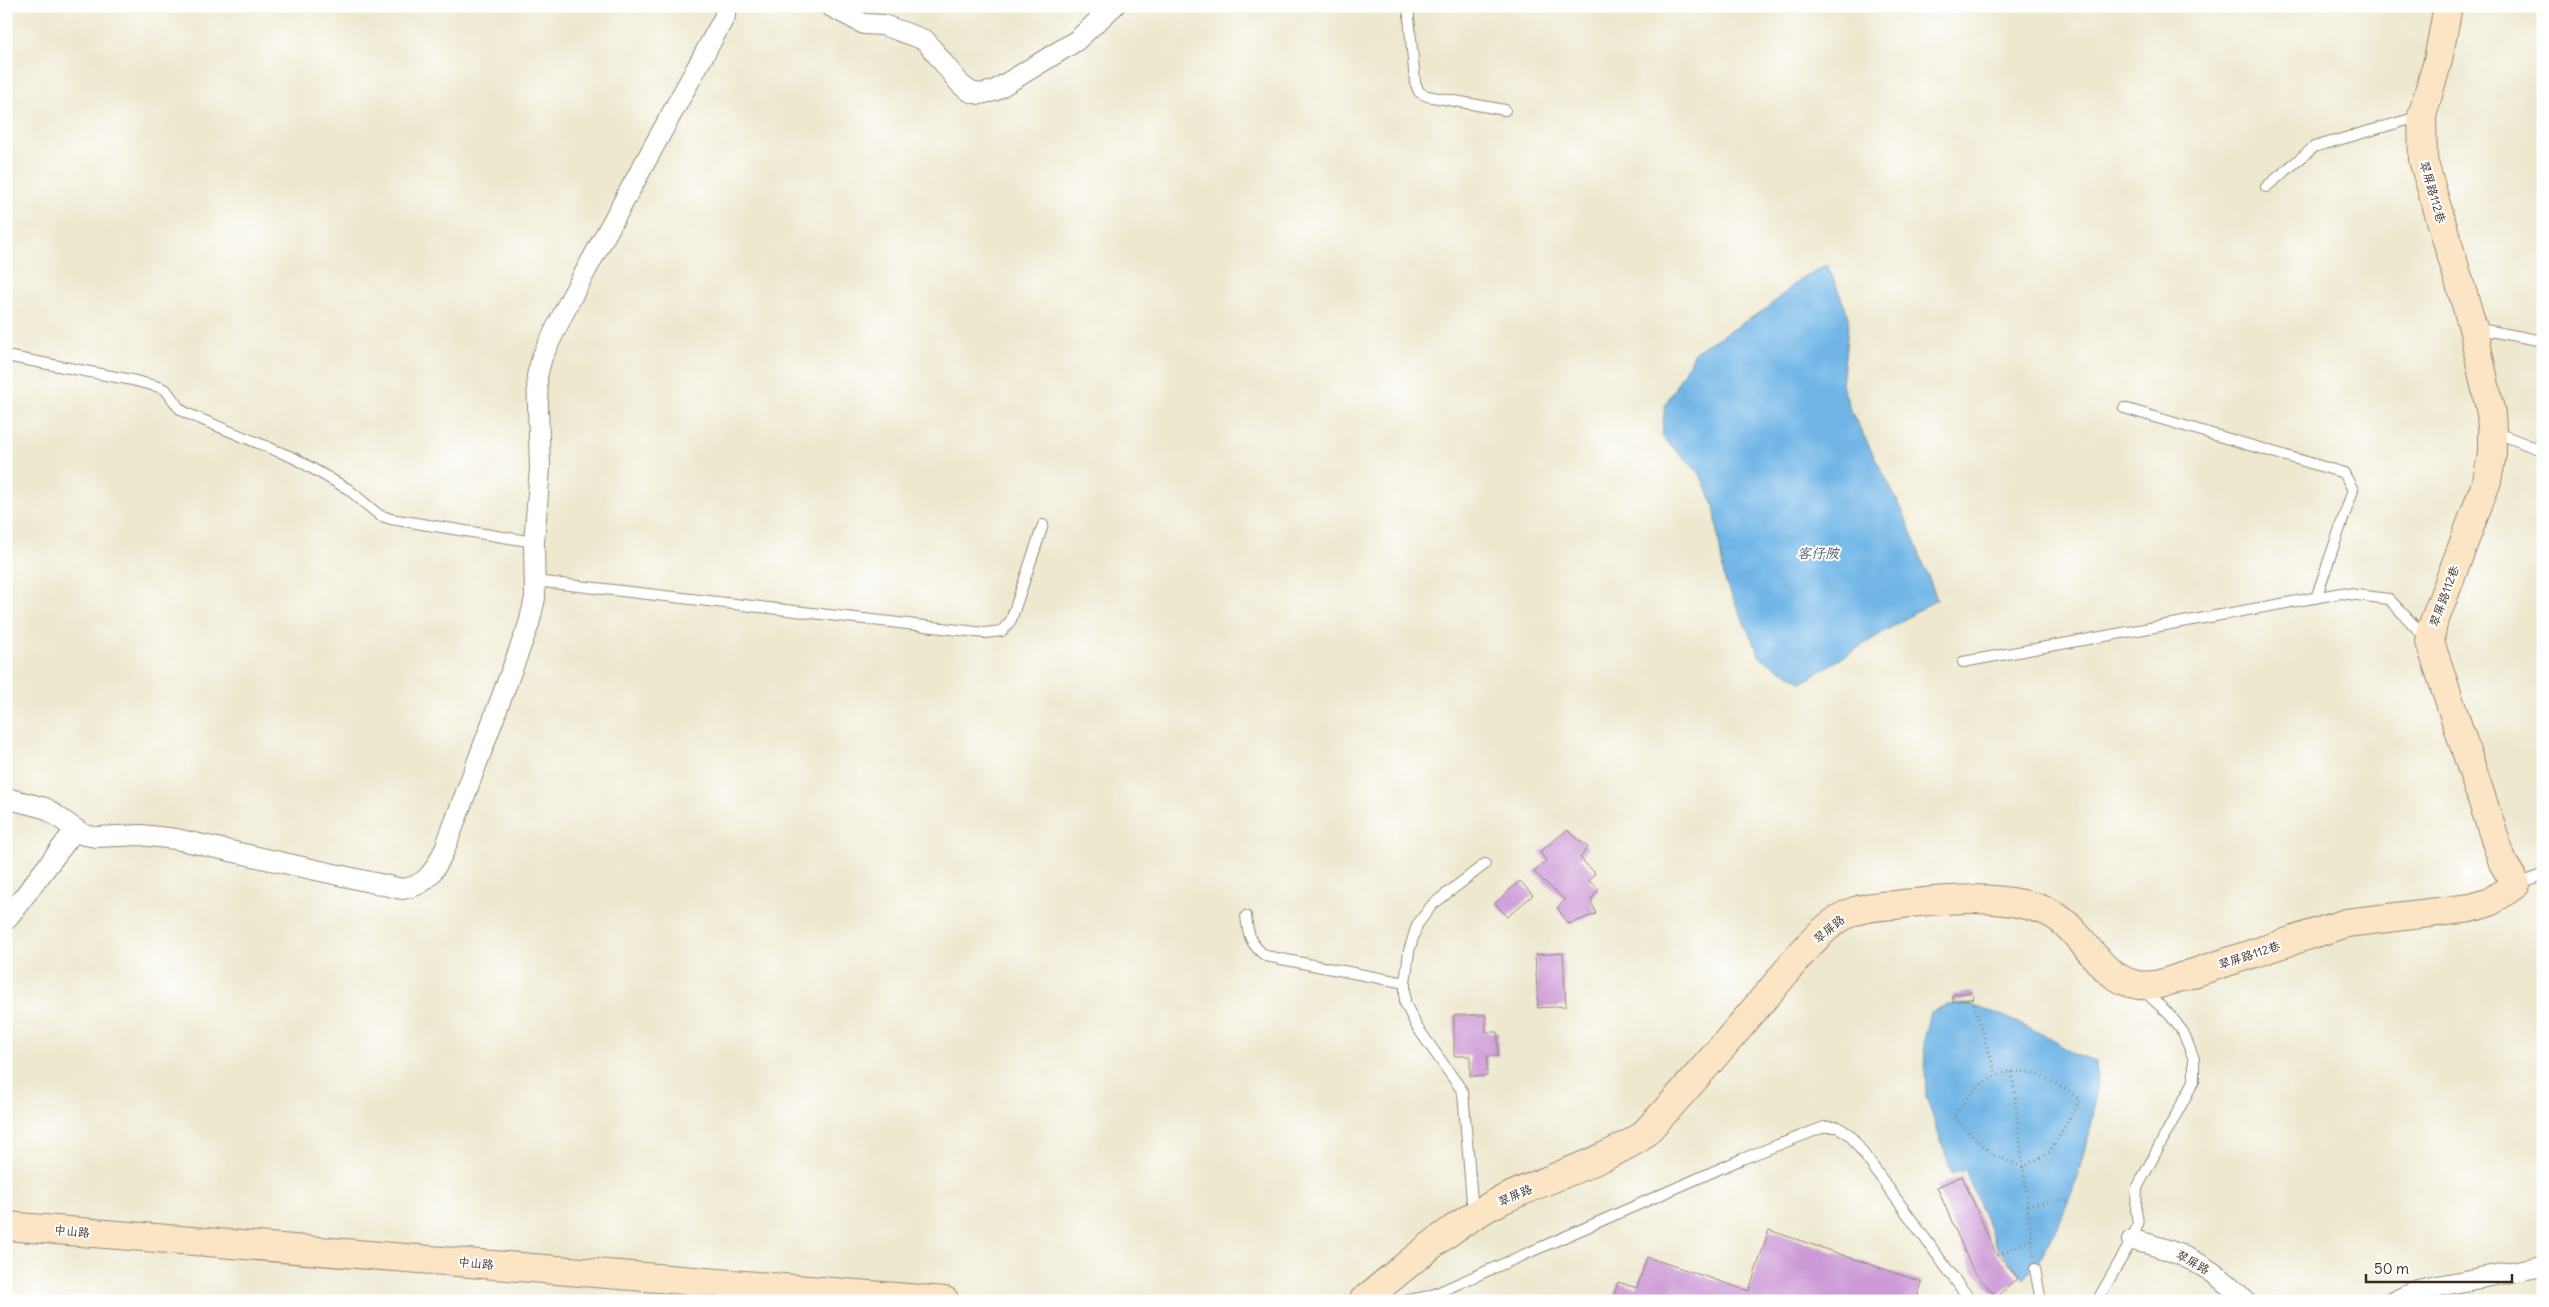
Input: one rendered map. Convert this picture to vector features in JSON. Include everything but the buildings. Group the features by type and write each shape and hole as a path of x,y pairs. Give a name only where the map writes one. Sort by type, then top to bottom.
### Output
{"main road":[{"name":"翠屏路112巷","path":"2138,985 2160,984 2346,923 2472,908 2490,902 2516,884 2503,863 2430,642 2432,627 2487,481 2492,454 2491,414 2473,328 2423,160 2422,116 2438,60 2448,6"},
{"name":"翠屏路","path":"1363,1301 1473,1215 1621,1149 1641,1137 1808,947 1849,913 1888,905 1971,899 2009,902 2043,910 2069,926 2102,966 2120,978 2138,985"},
{"name":"中山路","path":"6,1226 945,1301"}],"street":[{"path":"6,798 45,808 75,830 96,837 141,835 176,839 402,889 414,888 428,880 436,869 444,851 529,624 535,598 534,542 540,468 537,376 542,357 725,16 725,6"},
{"path":"830,6 864,24 890,27 925,40 961,84 971,92 980,94 994,91 1076,41 1114,6"},
{"path":"6,920 75,830"},
{"name":"翠屏路","path":"2132,1240 2166,1248 2198,1262 2233,1288 2245,1301"},
{"path":"2394,1301 2417,1290 2543,1266"}],"lane":[{"path":"1408,6 1415,82 1419,92 1427,96 1505,110"},
{"path":"2266,187 2314,147 2422,116"},
{"path":"2473,328 2543,341"},
{"path":"6,356 159,387 166,390 179,408 186,413 294,458 348,489 379,515 391,519 534,542"},
{"path":"2124,408 2344,473 2353,490 2316,598"},
{"path":"2492,430 2543,451"},
{"path":"535,581 985,633 1002,631 1011,620 1043,525"},
{"path":"1963,662 2341,593 2389,599 2430,642"},
{"path":"1473,1215 1463,1092 1417,1027 1405,1003 1405,983 1409,951 1417,925 1432,905 1485,864"},
{"path":"2516,884 2543,874"},
{"path":"1246,916 1249,937 1254,948 1266,956 1405,983"},
{"name":"翠屏路","path":"2097,1301 2132,1240 2138,1224 2136,1210 2137,1188 2194,1081 2194,1059 2183,1032 2170,1016 2138,985"},
{"path":"1404,1301 1430,1296 1742,1158 1824,1126 1838,1128 1850,1135 1961,1288 1973,1301"},
{"path":"2036,1269 2041,1301"}],"path":[{"path":"1972,999 1996,1074"},
{"path":"2023,1071 2043,1075 2060,1084 2080,1100 2050,1152 2023,1167 1994,1155 1953,1117 1972,1092 1996,1074 2023,1071"},
{"path":"2012,1072 2015,1115 2036,1269"},
{"path":"2027,1206 2059,1200 2071,1202"},
{"path":"1998,1255 2032,1239"}],"water":[{"name":"客仔陂","path":"1827,264 1849,317 1842,385 1851,411 1904,514 1937,599 1803,682 1760,657 1724,578 1714,505 1700,474 1662,437 1665,405 1696,351 1766,309 1799,280"},
{"path":"1966,1004 1999,1014 2056,1041 2073,1054 2096,1062 2097,1084 2094,1109 2089,1135 2074,1187 2054,1235 2039,1260 2024,1278 1997,1247 1965,1170 1952,1174 1926,1096 1924,1041 1931,1012 1946,1005"}]}
